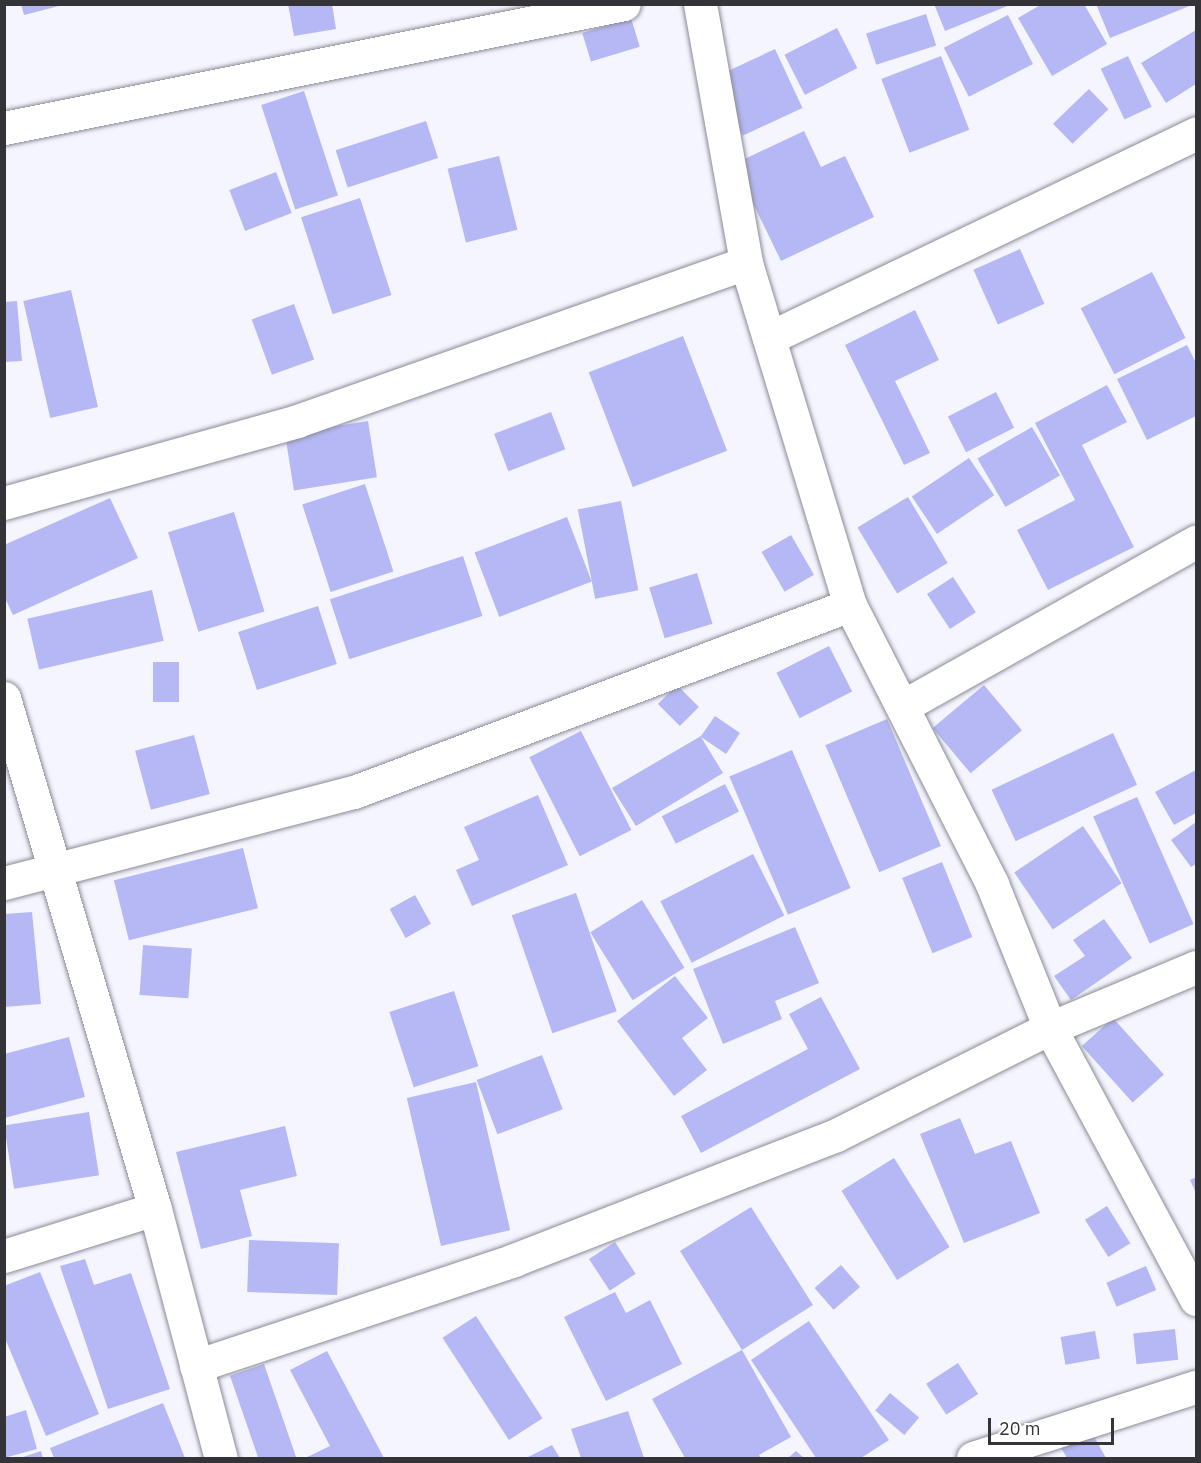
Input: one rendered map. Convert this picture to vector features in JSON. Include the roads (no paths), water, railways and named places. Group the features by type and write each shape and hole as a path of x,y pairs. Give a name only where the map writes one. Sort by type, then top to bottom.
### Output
{"street":[{"path":"4,128 624,4"},
{"path":"707,9 746,263 850,605 904,705 992,884 1050,1028 1197,1299"},
{"path":"769,338 1197,133"},
{"path":"4,503 297,421 746,263"},
{"path":"904,705 1197,542"},
{"path":"4,883 58,873 354,792 850,605"},
{"path":"4,698 58,873 155,1209 221,1458"},
{"path":"196,1366 514,1260 836,1135 1050,1028 1197,967"},
{"path":"4,1256 155,1209"},
{"path":"973,1458 1197,1387"}]}
